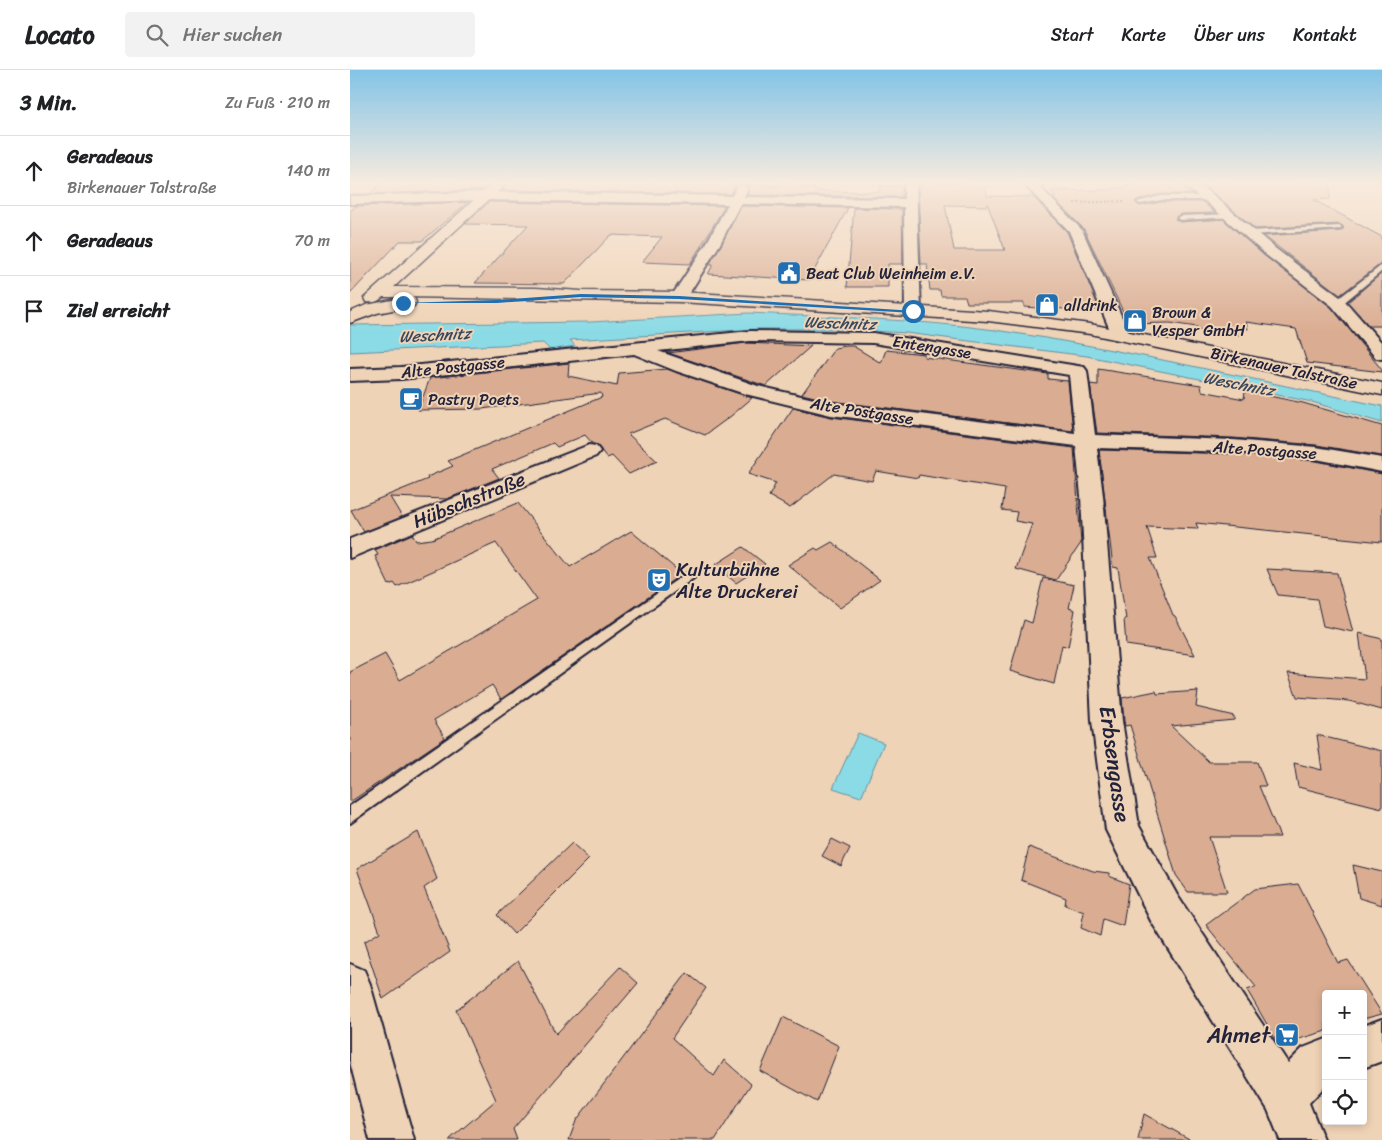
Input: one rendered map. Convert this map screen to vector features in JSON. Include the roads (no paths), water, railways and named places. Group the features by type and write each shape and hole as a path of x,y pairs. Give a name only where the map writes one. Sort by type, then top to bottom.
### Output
{"main road":[{"path":"352,315 446,232"},
{"path":"378,292 382,295 416,302"},
{"name":"Birkenauer Talstraße","path":"378,292 536,292 581,296 679,298 913,311 1035,321 1121,335 1382,389"},
{"path":"352,315 388,305 416,302 497,302 581,296"}],"street":[{"path":"679,298 720,232"},
{"path":"911,232 913,311"},
{"path":"1075,232 1121,335"},
{"path":"1250,233 1338,303 1381,352"},
{"name":"Entengasse","path":"636,348 750,336 873,338 1078,371"},
{"name":"Alte Postgasse","path":"350,376 636,348 682,367 752,390 831,409 1085,441 1233,446 1316,453 1382,465"},
{"name":"Erbsengasse","path":"1078,371 1092,496 1107,721 1123,830 1164,908 1285,1097 1302,1140"},
{"name":"Hübschstraße","path":"350,549 589,451"},
{"path":"350,984 392,1140"},
{"path":"1367,1046 1382,1040"},
{"path":"1285,1097 1318,1063 1322,1062"}],"lane":[{"path":"1250,233 1269,232"},
{"path":"1338,303 1382,267"},
{"path":"350,814 690,574"}],"water":[{"name":"Weschnitz","path":"749,313 934,323 1044,338 1382,406 1382,423 1312,402 1087,356 906,333 839,329 758,329 570,340 575,346 550,350 543,343 350,352 350,325 591,322"},
{"path":"858,733 884,743 861,797 833,788"}],"place":[{"name":"Beat Club Weinheim e.V.","path":"789,273"},
{"name":"alldrink","path":"1047,305"},
{"name":"Brown & Vesper GmbH","path":"1135,321"},
{"name":"Pastry Poets","path":"411,399"},
{"name":"Kulturbühne Alte Druckerei","path":"659,580"},
{"name":"Ahmet","path":"1287,1035"}]}
